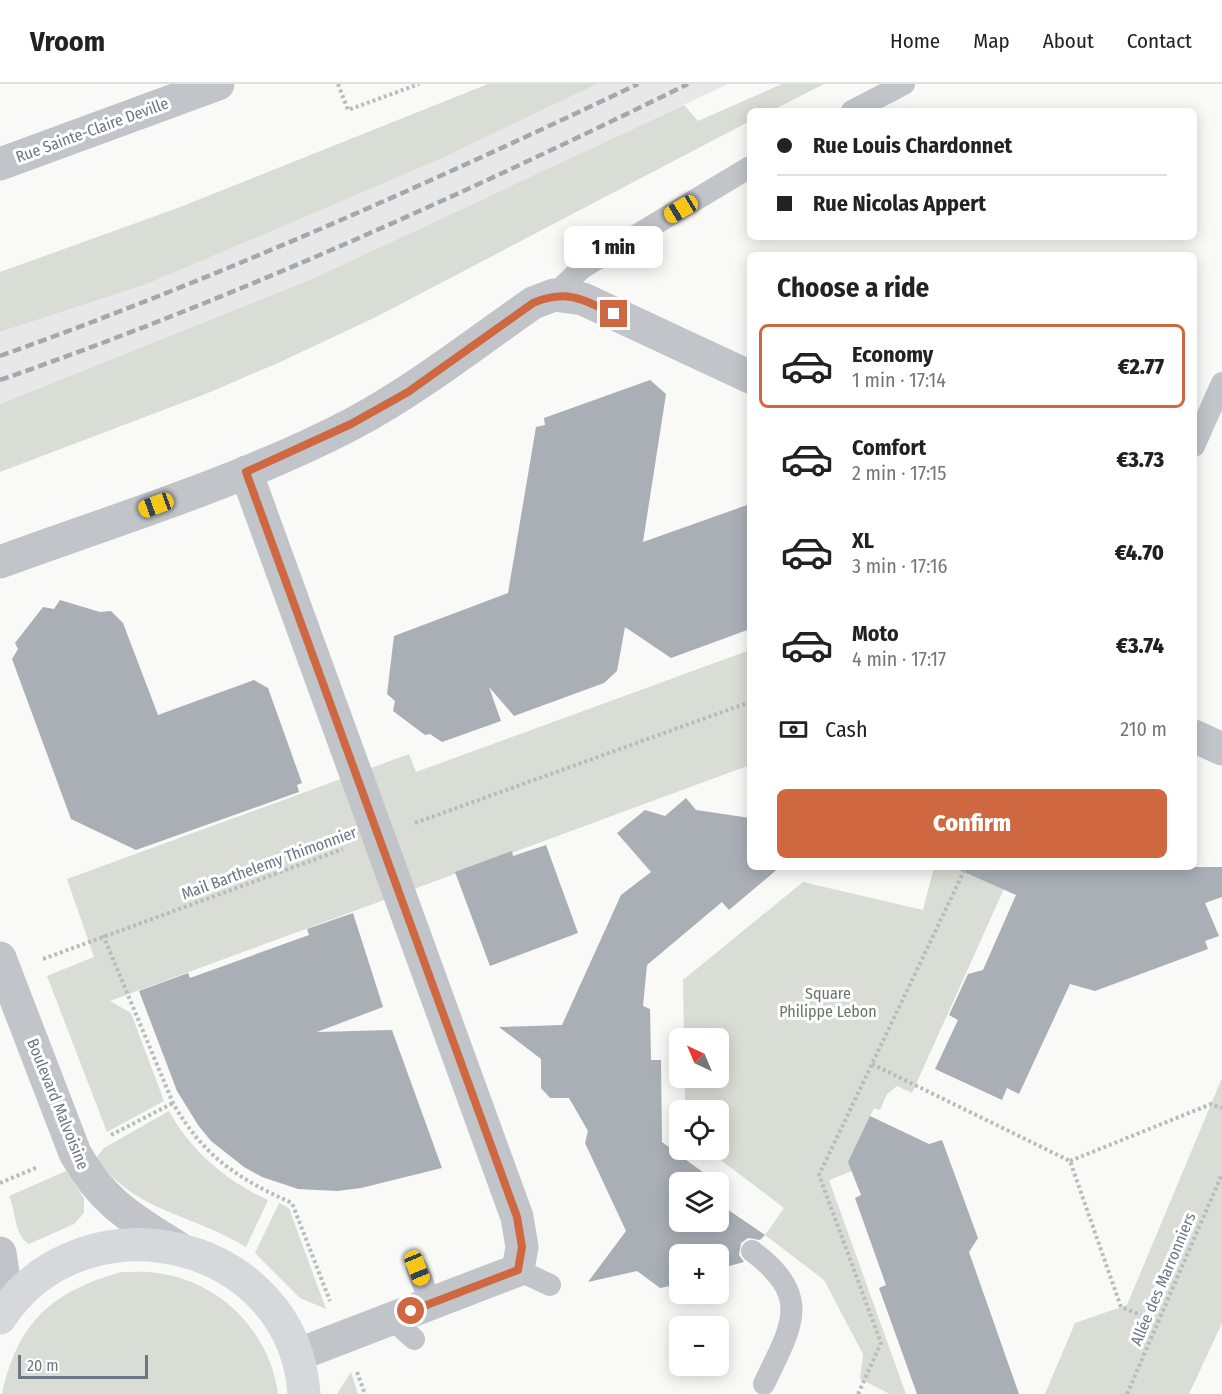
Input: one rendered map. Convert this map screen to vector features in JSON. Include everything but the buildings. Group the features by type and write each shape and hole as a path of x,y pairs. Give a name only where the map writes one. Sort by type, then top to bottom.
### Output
{"street":[{"name":"Rue Sainte-Claire Deville","path":"0,164 218,84"},
{"path":"0,562 246,472 351,424 408,392 533,303 554,295 583,299 747,376"},
{"path":"246,472 517,1217 522,1247 518,1270 431,1304 402,1329 344,1336 297,1355"},
{"path":"1197,737 1222,749"},
{"name":"Boulevard Malvoisine","path":"3,965 75,1153 86,1174 119,1210 177,1247"},
{"path":"4,1312 29,1283 55,1265 84,1252 115,1245 146,1243 177,1247 209,1259 228,1270 262,1298 282,1324 297,1355 304,1394"},
{"path":"0,1253 4,1312"}],"lane":[{"path":"858,108 904,84"},
{"path":"554,295 582,268 747,169"},
{"path":"1197,439 1222,383"},
{"path":"752,1251 771,1266 781,1279 790,1297 793,1317 764,1384"},
{"path":"417,1268 431,1304"},
{"path":"518,1270 550,1285"}],"path":[{"path":"338,84 348,110 419,84"},
{"name":"Mail Barthelemy Thimonnier","path":"3,965 103,935 747,703"},
{"path":"858,1394 881,1343 819,1175 965,870"},
{"path":"103,935 173,1103 187,1127 228,1170 292,1203 365,1394"},
{"path":"872,1064 1070,1161 1121,1307 1158,1323"},
{"path":"1070,1161 1212,1104 1222,1108"},
{"name":"Allée des Marronniers","path":"1127,1394 1222,1174"}],"shaded area":[{"path":"597,84 728,84 312,279 0,404 0,332 147,284 436,161"}],"green space":[{"path":"488,84 597,84 436,161 147,284 0,332 0,272 175,209"},
{"path":"782,84 824,84 777,108 747,108 747,123 376,317 208,393 0,472 0,404 312,279 684,105 698,121"},
{"path":"747,651 747,766 110,1001 131,1013 164,1101 107,1132 47,976 94,957 67,879 409,754 416,772"},
{"name":"Square Philippe Lebon","path":"933,870 1004,870 1008,880 912,1093 897,1086 887,1094 880,1110 874,1108 852,1155 860,1168 829,1180 906,1394 890,1394 860,1379 863,1354 824,1280 765,1235 784,1208 721,1160 729,1160 729,1100 685,1100 685,1088 729,1088 729,1028 684,1028 683,980 803,882 923,910"},
{"path":"1222,1078 1222,1323 1189,1394 1045,1394 1075,1323 1127,1305"},
{"path":"169,1111 188,1139 211,1163 238,1184 268,1200 246,1247 147,1202 112,1176 96,1158 104,1148"},
{"path":"66,1171 84,1198 84,1213 74,1224 29,1244 18,1229 9,1196"},
{"path":"279,1203 289,1208 326,1309 300,1298 255,1253"},
{"path":"121,1272 153,1272 180,1278 221,1298 238,1313 265,1350 278,1394 2,1394 18,1347 28,1329 41,1314 57,1300 75,1289"},
{"path":"351,1372 358,1394 337,1394"}],"railway":[{"path":"0,356 162,295 323,228 638,84"},
{"path":"0,380 176,315 262,279 434,204 688,84"}],"route":[{"path":"411,1311 518,1270 522,1247 517,1217 246,472 351,424 408,392 533,303 554,295 583,299 614,314"}]}
